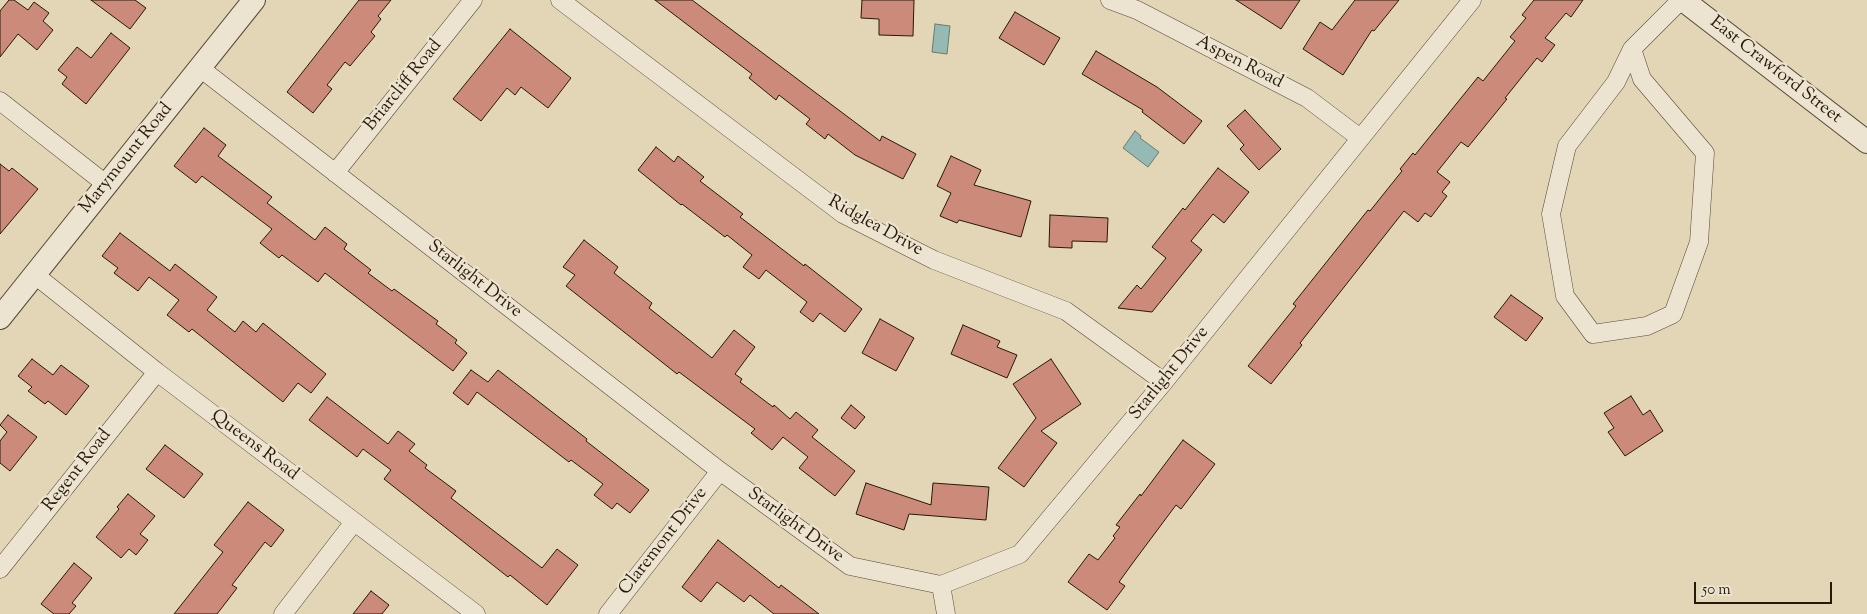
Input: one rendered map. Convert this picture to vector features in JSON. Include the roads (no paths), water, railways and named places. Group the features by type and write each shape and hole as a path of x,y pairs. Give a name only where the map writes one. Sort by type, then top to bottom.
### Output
{"street":[{"name":"Marymount Road","path":"0,318 254,0"},
{"name":"Briarcliff Road","path":"335,172 473,0"},
{"name":"Ridglea Drive","path":"560,0 843,214 934,260 1066,310 1164,382"},
{"name":"Aspen Road","path":"1110,0 1137,10 1307,98 1360,138"},
{"name":"Starlight Drive","path":"200,68 720,471 850,566 941,585 1020,554 1164,382 1472,0"},
{"path":"1632,49 1642,79 1705,153 1699,242 1673,314 1647,326 1593,334 1565,296 1551,214 1568,146 1616,82 1632,49 1682,0"},
{"name":"East Crawford Street","path":"1682,0 1867,142"},
{"path":"0,101 107,185"},
{"name":"Queens Road","path":"35,275 157,372 476,614"},
{"name":"Regent Road","path":"0,569 157,372"},
{"name":"Claremont Drive","path":"608,614 720,471"},
{"path":"283,614 354,522"},
{"path":"941,585 946,614"}],"water":[{"path":"935,24 950,26 947,54 932,52"},
{"path":"1135,131 1141,136 1140,138 1159,152 1148,167 1123,148"}]}
